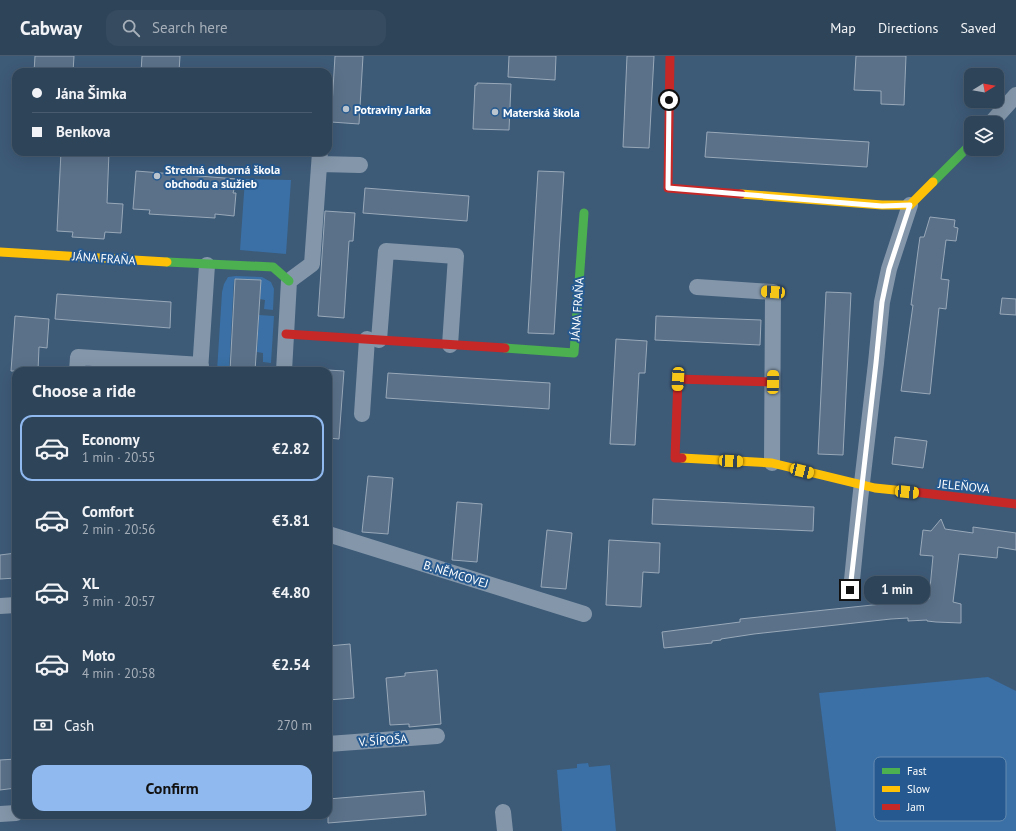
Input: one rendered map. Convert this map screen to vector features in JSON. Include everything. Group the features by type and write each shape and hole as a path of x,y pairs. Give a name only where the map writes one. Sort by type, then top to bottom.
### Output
{"street":[{"path":"670,56 668,188 882,206 910,205"},
{"path":"997,116 1016,95"},
{"path":"850,590 882,302 889,269 910,205 964,151"},
{"path":"284,367 289,281 312,264 320,158 360,165"},
{"name":"JÁNA FRAŇA","path":"286,334 574,353 584,214"},
{"name":"JÁNA FRAŇA","path":"0,252 273,267 289,281"},
{"path":"362,414 386,252 456,256 450,345"},
{"path":"201,367 208,264"},
{"path":"697,287 773,292 772,463"},
{"path":"77,367 78,357 190,367"},
{"name":"JELEŇOVA","path":"773,382 678,379 675,458 772,463 862,486 1016,504"},
{"name":"B. NĚMCOVEJ","path":"332,535 584,614"},
{"path":"0,606 12,605"},
{"name":"V. ŠÍPOŠA","path":"332,744 438,736"},
{"path":"503,812 505,831"},
{"path":"0,814 12,813"}],"shaded area":[{"path":"245,179 291,180 286,254 240,250"},
{"path":"228,277 262,277 271,282 274,289 273,310 264,309 265,300 260,299 261,281 234,279 229,367 217,367 222,292"},
{"path":"259,315 274,316 271,363 263,362 263,353 257,352"},
{"path":"988,677 1016,691 1016,831 836,831 819,693"},
{"path":"588,763 589,767 610,765 616,831 562,831 557,770 577,768 577,764"}],"building":[{"path":"35,56 74,56 73,68 34,68"},
{"path":"142,56 180,56 179,68 141,68"},
{"path":"335,56 363,56 359,124 332,122"},
{"path":"509,56 556,56 555,80 508,77"},
{"path":"627,56 654,56 649,148 623,147"},
{"path":"856,56 906,56 904,105 881,104 881,91 854,90"},
{"path":"477,83 511,84 509,130 473,129 475,85 477,85"},
{"path":"707,132 869,142 867,167 705,157"},
{"path":"61,156 109,156 107,203 123,204 121,233 105,232 104,239 72,237 73,232 57,231"},
{"path":"136,171 237,179 233,193 236,193 234,216 215,214 215,218 149,214 150,210 133,209"},
{"path":"538,171 564,172 554,334 528,333"},
{"path":"365,188 469,196 467,221 363,213"},
{"path":"325,211 355,213 353,241 349,241 344,318 318,316"},
{"path":"930,217 955,220 954,227 958,228 956,241 946,240 941,279 949,280 946,309 939,308 930,394 901,391 913,305 911,305 920,237 924,237"},
{"path":"235,279 261,280 255,367 230,367"},
{"path":"826,292 851,293 843,455 818,454"},
{"path":"57,294 171,302 170,328 55,319"},
{"path":"1002,298 1016,299 1016,315 1000,314"},
{"path":"15,316 49,319 47,348 39,347 38,367 12,367 11,371"},
{"path":"656,316 761,320 760,345 655,340"},
{"path":"616,339 647,341 645,373 639,373 635,445 610,444"},
{"path":"332,370 344,371 339,439 332,438"},
{"path":"388,373 550,383 549,409 386,398"},
{"path":"895,437 927,441 923,468 892,464"},
{"path":"368,476 393,478 388,534 362,532"},
{"path":"653,499 814,507 813,531 652,524"},
{"path":"457,502 482,504 477,562 452,560"},
{"path":"941,519 945,529 973,533 973,527 1016,533 1016,550 998,547 997,558 959,554 953,602 961,604 961,623 936,622 927,620 908,621 908,618 891,619 754,634 721,639 712,641 712,643 664,648 662,632 740,622 740,619 929,599 933,556 920,555 923,530 931,531"},
{"path":"547,530 572,533 566,589 541,587"},
{"path":"609,540 660,543 659,573 643,572 641,607 606,605"},
{"path":"12,554 12,578 0,579 0,555"},
{"path":"350,644 354,698 332,700 332,646"},
{"path":"437,670 441,724 409,727 409,724 390,725 386,678 405,676 405,673"},
{"path":"12,759 12,788 0,790 0,760"},
{"path":"424,791 426,815 328,823 328,819 332,819 332,799"}],"traffic: fast":[{"path":"933,182 964,151"},
{"path":"505,348 574,353 584,213"},
{"path":"167,262 273,267 289,281"}],"traffic: slow":[{"path":"741,194 882,205 910,205 933,182"},
{"path":"0,252 167,262"},
{"path":"682,458 772,463 875,488 914,492"}],"traffic: jam":[{"path":"670,56 668,188 741,194"},
{"path":"286,334 505,348"},
{"path":"682,458 675,458 678,379 773,382"},
{"path":"914,492 1016,504"}],"place":[{"name":"Potraviny Jarka","path":"346,109"},
{"name":"Materská škola","path":"495,112"},
{"name":"Stredná odborná škola obchodu a služieb","path":"157,176"}],"route":[{"path":"669,100 668,188 882,206 910,205 889,269 882,302 850,590"}]}
